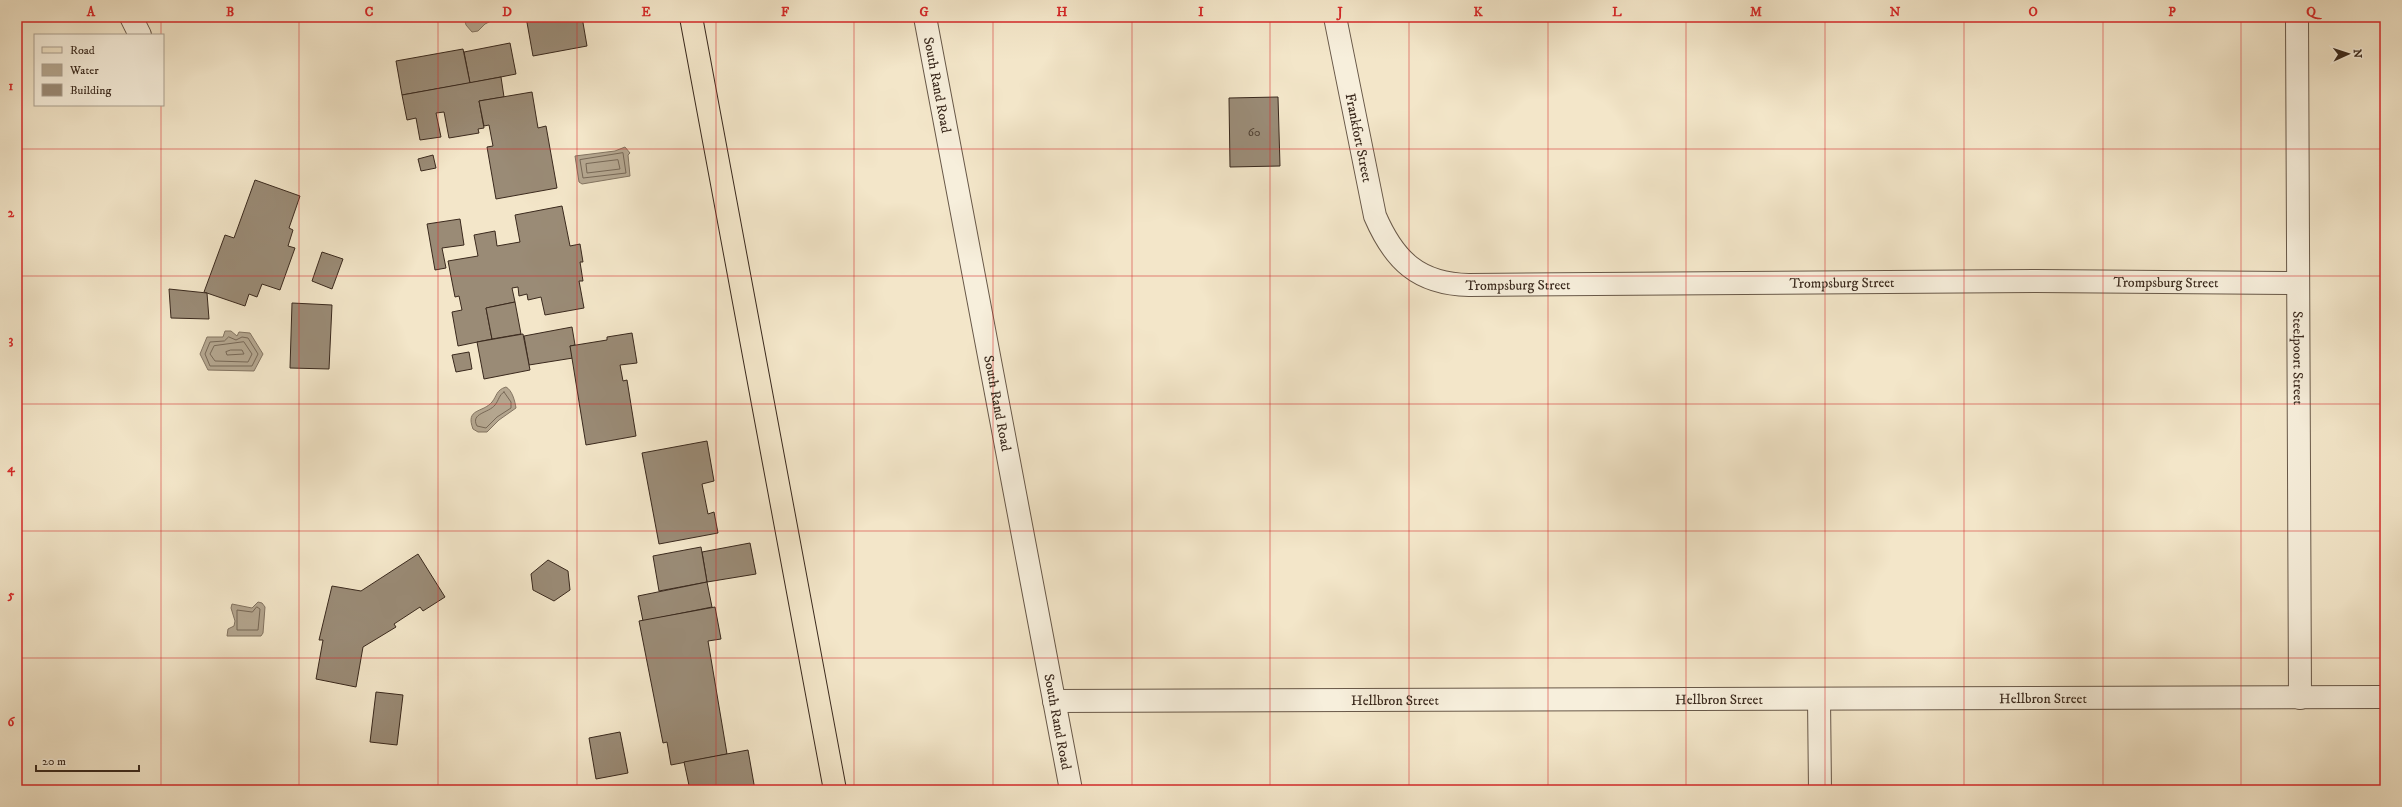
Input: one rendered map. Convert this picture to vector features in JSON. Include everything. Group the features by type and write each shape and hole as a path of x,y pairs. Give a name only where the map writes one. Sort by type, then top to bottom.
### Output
{"main road":[{"path":"691,17 835,790"}],"street":[{"path":"131,17 140,34"},
{"name":"South Rand Road","path":"925,17 1071,790"},
{"name":"Frankfort Street","path":"1335,17 1375,216 1388,245 1396,254"},
{"name":"Steelpoort Street","path":"2297,17 2300,698"},
{"name":"Trompsburg Street","path":"1396,254 1420,273 1454,285 2037,281 2298,283"},
{"name":"Hellbron Street","path":"1054,700 2385,697"},
{"path":"1819,699 1820,790"}],"water":[{"path":"464,17 499,17 485,24 478,31 472,32 466,25"},
{"path":"625,147 630,153 628,155 630,176 582,184 579,182 575,156 615,151"},
{"path":"225,331 231,331 237,336 239,332 250,333 263,354 254,371 208,370 200,354 207,337 223,337"},
{"path":"506,387 512,393 516,408 499,420 487,432 478,432 473,429 471,417 473,414 492,402 498,391"},
{"path":"258,602 262,603 265,607 263,633 261,636 227,636 228,629 234,626 235,621 231,608 232,604 252,608"}],"building":[{"path":"526,17 582,17 587,46 533,56"},
{"path":"510,43 516,74 470,83 464,52"},
{"path":"463,49 470,83 402,95 396,61"},
{"path":"501,77 504,97 479,101 484,128 478,129 479,133 449,138 444,112 436,113 441,137 420,140 416,118 407,120 402,95"},
{"path":"532,92 538,128 546,126 557,188 496,199 487,147 493,146 489,125 484,126 479,101"},
{"path":"1278,97 1280,166 1230,167 1229,98"},
{"path":"433,155 436,168 421,171 418,159"},
{"path":"255,180 300,196 289,228 293,230 288,246 295,248 280,290 262,284 257,297 249,294 245,306 204,292 225,235 234,238"},
{"path":"562,206 570,246 580,244 583,262 580,262 583,281 579,281 584,308 545,315 541,297 528,300 527,294 519,296 518,287 512,288 515,302 486,308 492,339 458,346 452,312 462,310 459,296 455,297 448,261 478,256 474,235 495,231 497,246 520,242 515,215"},
{"path":"460,219 464,245 442,248 446,268 435,270 427,224"},
{"path":"322,252 343,259 332,289 312,281"},
{"path":"169,289 207,293 209,319 171,318"},
{"path":"515,302 521,334 492,339 486,308"},
{"path":"292,303 332,305 329,369 290,368"},
{"path":"572,327 575,345 570,346 573,358 529,365 524,336"},
{"path":"632,333 637,363 620,365 623,381 627,380 636,436 586,445 570,346 607,340 607,337"},
{"path":"523,334 530,370 484,379 477,342"},
{"path":"469,352 472,369 456,372 452,355"},
{"path":"707,441 714,481 702,484 708,514 714,512 718,533 659,544 642,453"},
{"path":"750,543 756,574 707,582 702,552"},
{"path":"701,547 707,582 659,591 653,556"},
{"path":"418,554 445,597 423,611 420,607 394,624 396,627 363,647 356,687 316,679 323,640 319,640 332,586 361,591"},
{"path":"548,560 568,571 570,590 554,601 533,590 531,574"},
{"path":"707,582 712,607 643,621 638,596"},
{"path":"715,607 721,639 708,641 727,754 671,765 667,742 663,743 639,621"},
{"path":"376,692 403,695 397,745 370,742"},
{"path":"620,732 628,773 596,779 589,738"},
{"path":"748,750 755,790 690,790 684,762"}]}
